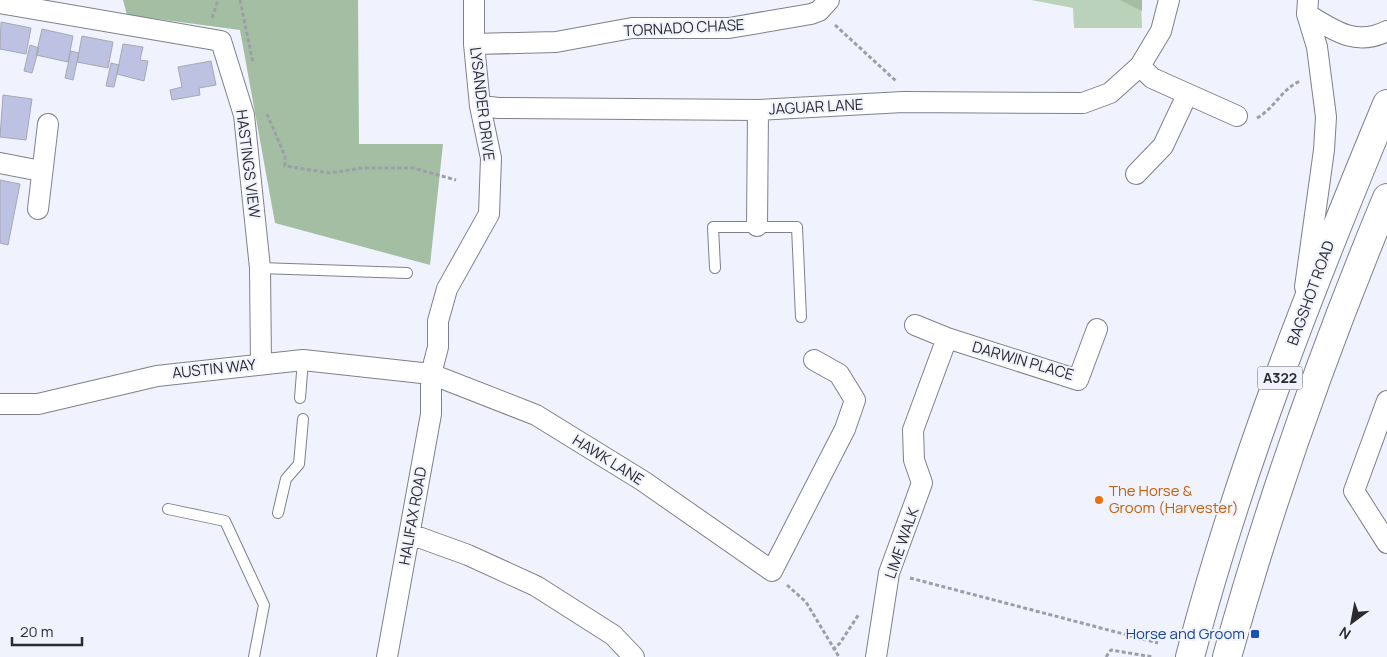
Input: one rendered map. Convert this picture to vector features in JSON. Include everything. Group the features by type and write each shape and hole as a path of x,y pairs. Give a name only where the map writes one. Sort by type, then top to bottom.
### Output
{"highway":[{"name":"BAGSHOT ROAD","path":"1190,657 1203,608 1240,490 1300,323 1387,104"},
{"name":"A322","path":"1226,657 1267,522 1313,390 1387,198"}],"street":[{"name":"LYSANDER DRIVE","path":"431,374 438,347 438,321 447,289 490,214 490,158 480,106 474,44 474,0"},
{"name":"JAGUAR LANE","path":"480,106 499,108 758,110 903,102 1083,103 1110,92 1140,66 1161,31 1170,0"},
{"name":"HASTINGS VIEW","path":"0,3 221,41 244,115 260,268 261,364"},
{"name":"TORNADO CHASE","path":"474,44 556,42 632,28 729,28 824,5"},
{"path":"1307,7 1342,34 1359,39 1375,38 1387,31"},
{"path":"1300,323 1324,150 1326,117 1320,63 1307,7"},
{"path":"1140,66 1152,78 1237,116"},
{"path":"1136,174 1163,146 1187,95"},
{"path":"756,226 758,110"},
{"path":"38,209 48,124"},
{"path":"0,163 41,171"},
{"name":"DARWIN PLACE","path":"915,325 947,338 1078,380 1097,329"},
{"name":"LIME WALK","path":"876,657 889,573 922,483 914,460 913,430 947,338"},
{"name":"AUSTIN WAY","path":"0,404 38,404 157,376 303,360 431,374"},
{"path":"772,571 845,430 855,400 839,374 814,360"},
{"name":"HALIFAX ROAD","path":"388,657 431,414 431,374"},
{"name":"HAWK LANE","path":"431,374 536,415 643,481 772,571"},
{"path":"1387,401 1354,491 1387,543"},
{"path":"410,534 468,555 536,586 613,635 634,657"}],"lane":[{"path":"715,268 713,226 797,227 801,317"},
{"path":"260,268 406,273"},
{"path":"300,398 303,360"},
{"path":"278,513 286,479 299,464 303,419"},
{"path":"168,509 226,521 264,605 254,657"}],"path":[{"path":"240,0 253,66"},
{"path":"824,5 903,87"},
{"path":"1237,116 1252,120 1268,112 1292,84 1305,79"},
{"path":"267,113 285,156 285,166 330,173 363,168 413,168 456,180"},
{"path":"772,571 806,602 838,657"},
{"path":"904,576 1158,643"},
{"path":"1106,657 1111,650 1153,657"}],"green space":[{"path":"123,0 358,0 359,144 443,144 430,265 275,223 240,30 127,15"},
{"path":"1031,0 1141,0 1142,28 1074,28 1073,8"},
{"path":"1120,0 1142,0 1142,11"}],"building":[{"path":"1,22 31,28 26,54 0,49"},
{"path":"42,29 73,36 68,62 36,55"},
{"path":"82,36 113,42 108,68 77,62"},
{"path":"123,44 143,47 140,60 148,61 144,81 117,74"},
{"path":"30,45 39,48 32,73 24,71"},
{"path":"71,51 79,53 73,80 65,78"},
{"path":"211,61 216,85 199,88 200,95 172,100 170,90 182,87 178,67"},
{"path":"111,63 119,65 114,87 106,86"},
{"path":"3,95 32,99 26,140 0,137"},
{"path":"0,180 20,184 8,245 0,243"}],"place":[{"name":"The Horse & Groom (Harvester)","path":"1099,500"},
{"name":"Horse and Groom","path":"1255,634"}]}
